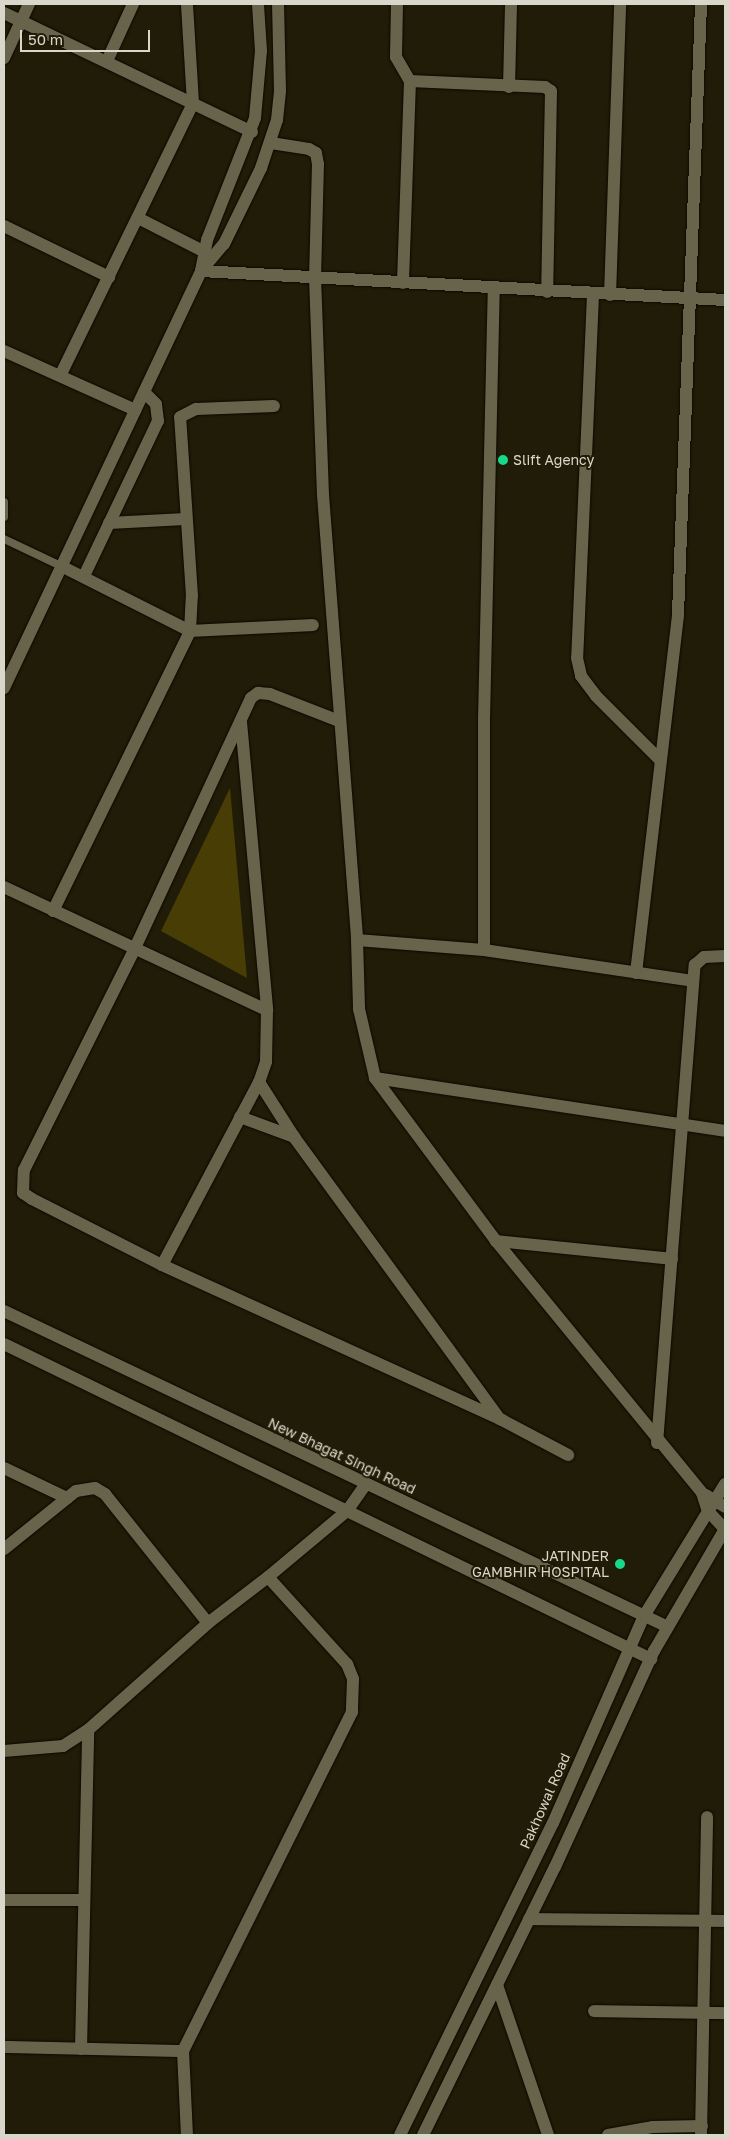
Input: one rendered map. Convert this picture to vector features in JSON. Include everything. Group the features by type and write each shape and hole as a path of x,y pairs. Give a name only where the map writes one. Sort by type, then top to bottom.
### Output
{"street":[{"path":"4,58 29,4"},
{"path":"107,61 133,4"},
{"path":"61,374 140,219 193,102 186,4"},
{"path":"4,688 63,567 201,271 205,252 252,132 261,51 258,4"},
{"path":"201,271 224,244 271,143 280,91 278,4"},
{"path":"397,4 396,56 410,81 403,283"},
{"path":"508,87 511,4"},
{"path":"610,295 620,4"},
{"path":"636,973 660,760 674,676 678,623 701,4"},
{"path":"4,13 193,102 252,132"},
{"path":"410,81 545,88 553,98 547,292"},
{"path":"271,143 309,149 316,154 315,277 324,495 339,721 357,940 360,1009 375,1078 496,1241 657,1443 702,1493 708,1511 725,1530 651,1659 529,1920 423,2135"},
{"path":"140,219 205,252"},
{"path":"4,226 110,276"},
{"path":"201,271 494,290 725,300"},
{"path":"484,950 484,720 494,290"},
{"path":"593,295 577,658 581,676 596,696 660,760"},
{"path":"4,351 61,374 135,410"},
{"path":"84,576 158,421 156,404 144,392"},
{"path":"53,911 190,632 192,596 185,519 180,417 196,409 274,406"},
{"path":"109,524 185,519"},
{"path":"63,567 84,576 190,632 313,625"},
{"path":"339,721 270,694 258,693 251,698 134,950 24,1170 21,1183 23,1193 32,1200 162,1265 502,1420 568,1454"},
{"path":"162,1265 259,1082 266,1062 267,1010 241,722"},
{"path":"4,887 134,950 267,1010"},
{"path":"357,940 484,950 693,982"},
{"path":"657,1443 693,982 698,960 725,956"},
{"path":"375,1078 683,1127 725,1131"},
{"path":"259,1082 294,1138 502,1420"},
{"path":"240,1117 294,1138"},
{"path":"496,1241 672,1259"},
{"name":"New Bhagat Singh Road","path":"4,1311 668,1627"},
{"path":"4,1344 630,1647 651,1659"},
{"path":"4,1468 67,1498"},
{"path":"4,1751 63,1746 88,1730 208,1623 268,1577 348,1511 366,1484"},
{"name":"Pakhowal Road","path":"400,2135 553,1823 644,1616 725,1484"},
{"path":"4,1549 67,1498 85,1488 104,1494 208,1623"},
{"path":"702,1493 716,1497 725,1507"},
{"path":"186,2135 183,2052 352,1712 354,1679 347,1664 268,1577"},
{"path":"80,2049 81,1900 88,1730"},
{"path":"608,2135 653,2127 701,2130 706,1817"},
{"path":"4,1900 81,1900"},
{"path":"529,1920 725,1921"},
{"path":"497,1986 548,2135"},
{"path":"594,2011 725,2013"},
{"path":"4,2047 183,2052"}],"lane":[{"path":"4,502 4,517"},
{"path":"4,539 63,567"}],"shaded area":[{"path":"230,788 247,978 161,931"}],"place":[{"name":"Slift Agency","path":"503,460"},
{"name":"JATINDER GAMBHIR HOSPITAL","path":"620,1564"}]}
